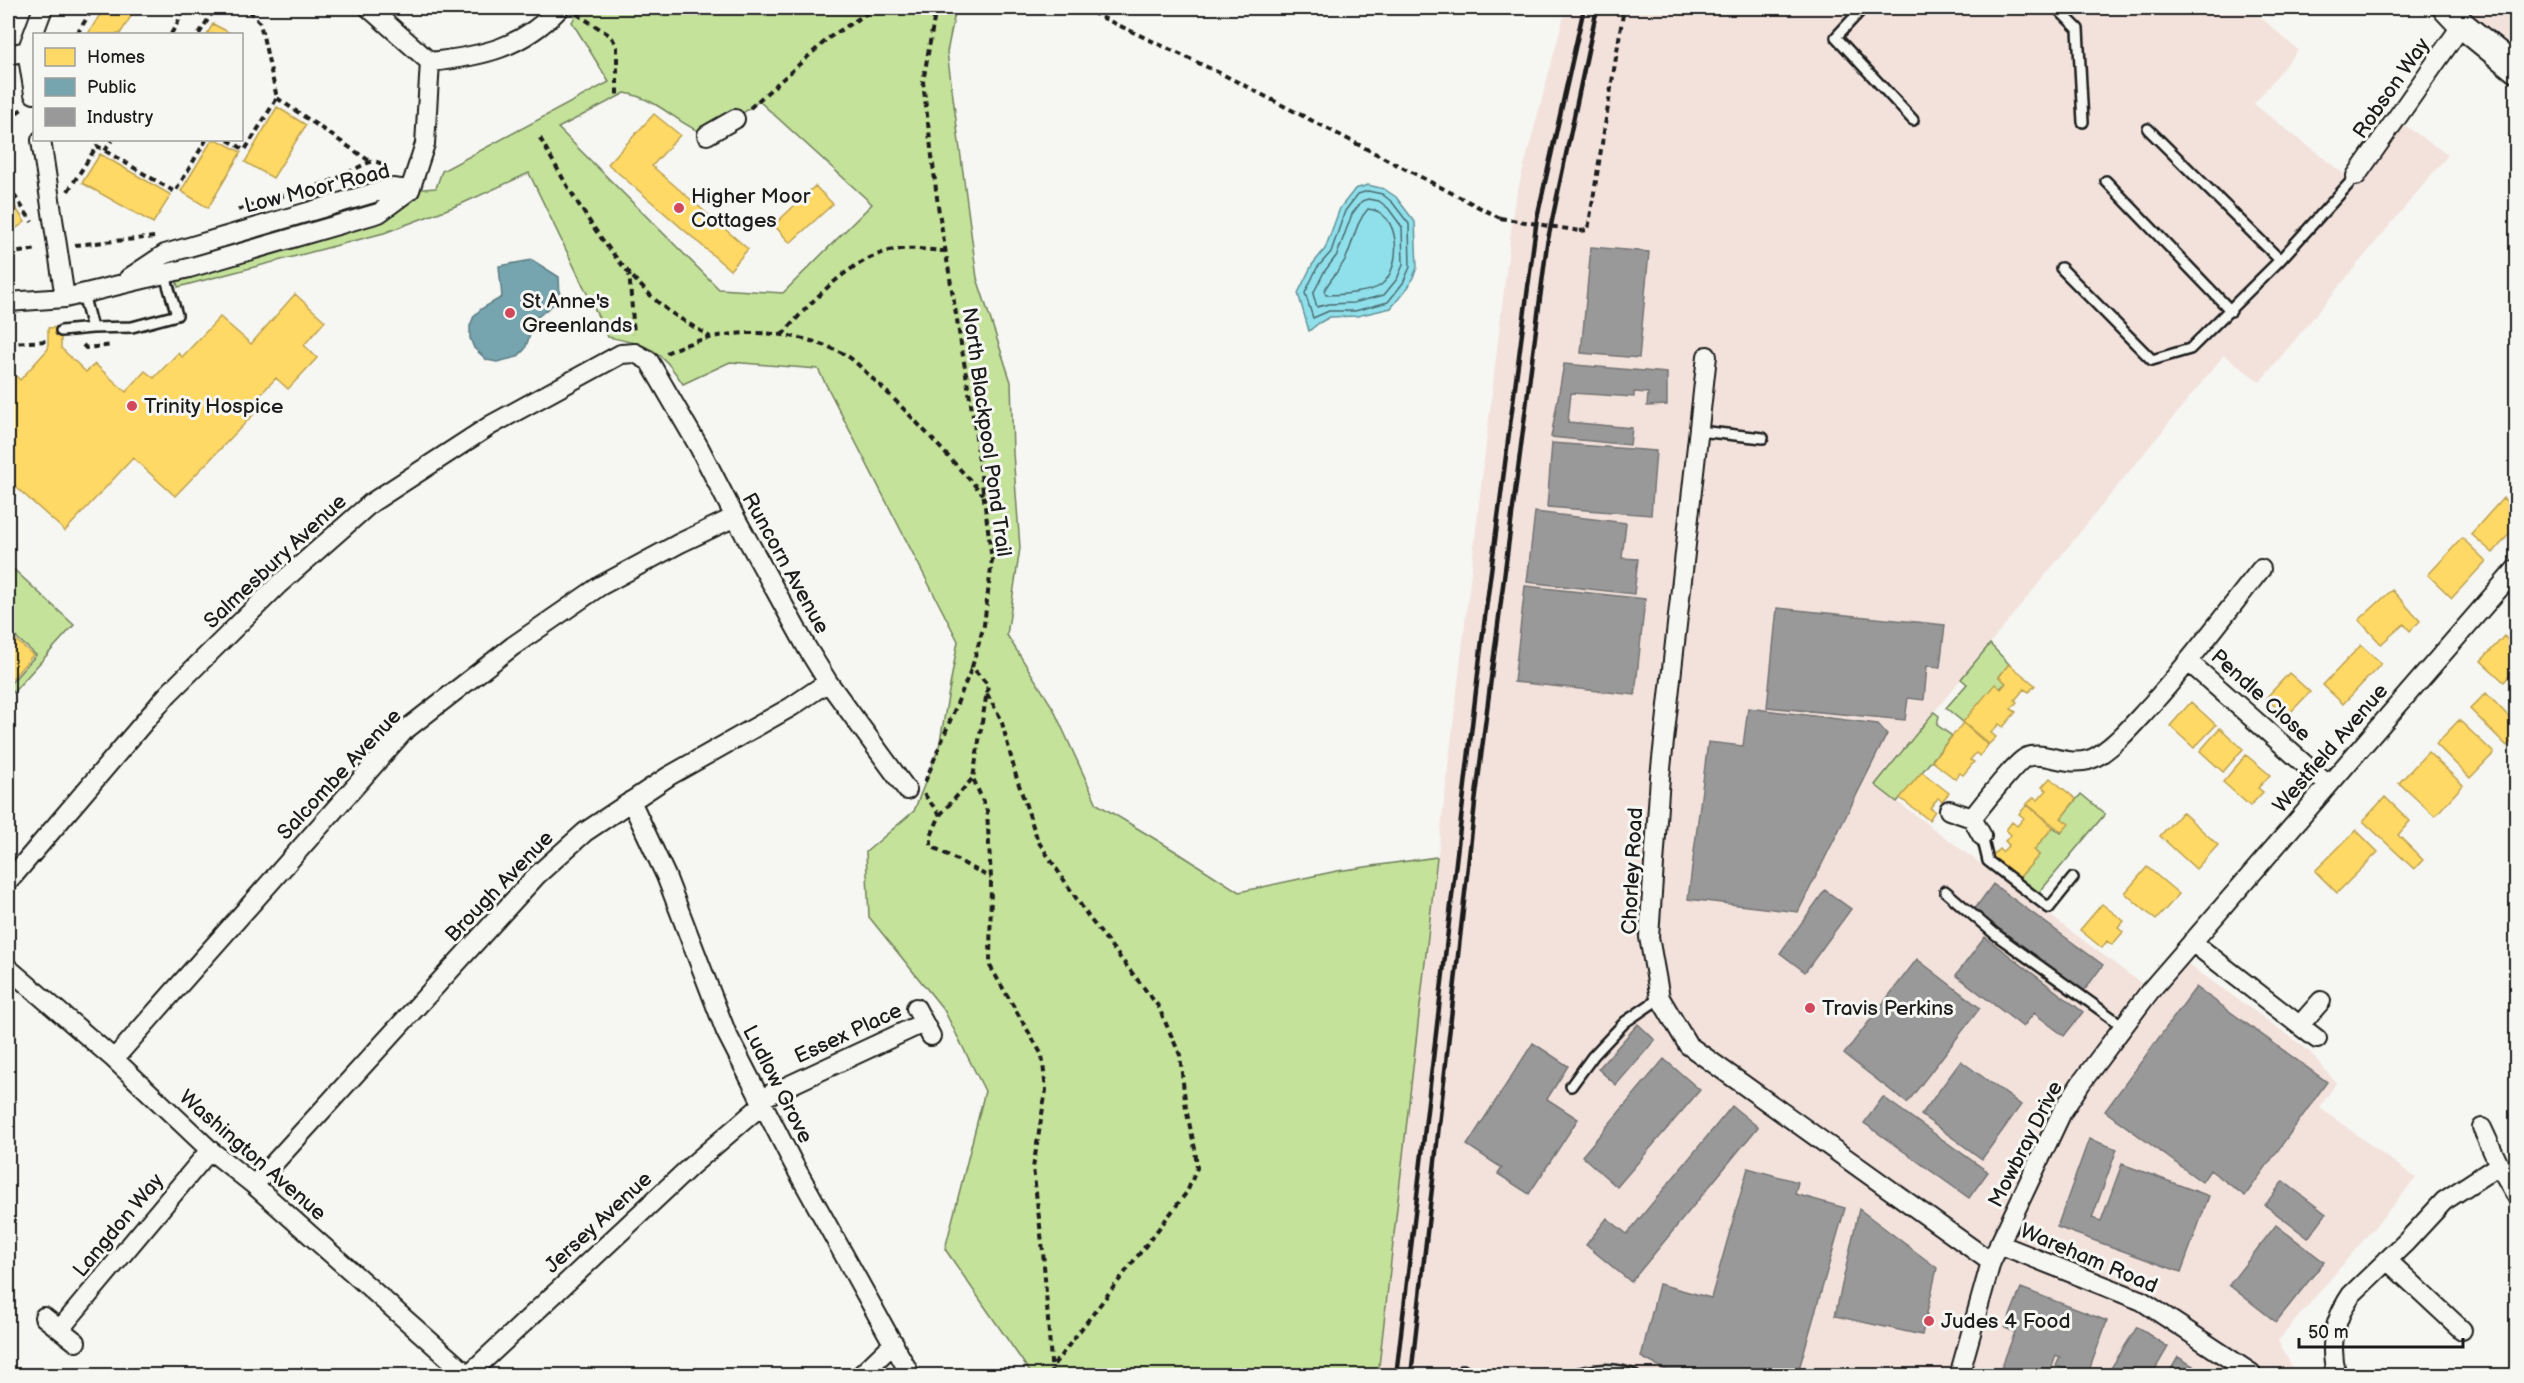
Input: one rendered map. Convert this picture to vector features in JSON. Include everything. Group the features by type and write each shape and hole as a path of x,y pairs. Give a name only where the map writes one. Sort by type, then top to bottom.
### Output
{"main road":[{"path":"2454,16 2517,69"}],"street":[{"path":"34,33 43,8"},
{"path":"369,8 430,62 473,57 513,44 549,18 567,10"},
{"name":"Robson Way","path":"2356,176 2454,16"},
{"path":"33,35 27,51 33,88"},
{"path":"8,55 27,51"},
{"path":"410,190 425,144 430,62"},
{"path":"707,135 735,119"},
{"path":"41,141 65,298"},
{"name":"Low Moor Road","path":"8,302 65,298 83,294 118,285 162,266 379,213 410,190"},
{"name":"Salmesbury Avenue","path":"8,882 168,694 278,585 371,503 491,425 621,354 642,357"},
{"name":"Chorley Road","path":"1707,356 1660,777 1649,937 1660,998 1688,1045 1991,1262"},
{"name":"Runcorn Avenue","path":"642,357 699,447 735,517 828,682 908,790"},
{"name":"Salcombe Avenue","path":"114,1059 404,731 513,646 600,586 680,543 735,517"},
{"name":"Pendle Close","path":"1972,818 2024,758 2030,756 2072,762 2086,761 2097,756 2134,724 2190,663 2261,569"},
{"name":"Westfield Avenue","path":"2179,958 2517,569"},
{"name":"Pendle Close","path":"2190,663 2328,785"},
{"name":"Brough Avenue","path":"254,1185 537,876 585,831 669,776 791,707 828,682"},
{"name":"Ludlow Grove","path":"631,801 666,876 726,1032 761,1102 911,1376"},
{"path":"1949,810 1972,818 1982,836"},
{"path":"2192,942 2317,1039"},
{"name":"Mowbray Drive","path":"1959,1376 1991,1262 2062,1112 2122,1026 2179,958"},
{"name":"Washington Avenue","path":"8,968 114,1059 210,1149 254,1185 468,1375"},
{"path":"2300,1025 2321,1001"},
{"name":"Essex Place","path":"761,1102 923,1022"},
{"name":"Jersey Avenue","path":"468,1375 761,1102"},
{"path":"2482,1128 2499,1165 2517,1195"},
{"name":"Langdon Way","path":"60,1329 210,1149"},
{"path":"2337,1376 2332,1353 2338,1317 2351,1295 2444,1201 2499,1165"},
{"name":"Wareham Road","path":"1999,1244 2142,1301 2251,1373"},
{"path":"2387,1260 2462,1330"},
{"path":"44,1317 76,1342"},
{"path":"860,1376 894,1343"}],"lane":[{"path":"1863,8 1836,37 1913,120"},
{"path":"2057,8 2079,30 2083,122"},
{"path":"2148,129 2280,260"},
{"path":"2061,268 2152,360 2190,349 2231,311 2280,260 2356,176"},
{"path":"2106,182 2231,311"},
{"path":"62,331 132,327 177,315 162,266"},
{"path":"83,294 92,328"},
{"path":"1699,431 1763,438"},
{"path":"1982,836 1988,861 2049,908 2073,878"},
{"path":"1945,891 1995,934 2122,1026"},
{"path":"1571,1086 1593,1056 1625,1022 1660,998"},
{"path":"1570,1376 1598,1369 1627,1372 1635,1376"}],"path":[{"path":"78,33 93,8"},
{"path":"172,33 186,8"},
{"path":"200,33 215,8"},
{"path":"247,8 260,23 277,98 371,162 380,163 410,190"},
{"path":"735,119 830,37 875,8"},
{"name":"North Blackpool Pond Trail","path":"936,8 923,82 945,251 974,422 992,560 984,625 972,667 921,790 940,815"},
{"path":"1082,8 1224,75 1500,218 1580,231 1588,230 1624,8"},
{"path":"567,10 611,36 617,47 617,96"},
{"path":"230,141 246,150 277,98"},
{"path":"540,138 580,210 629,271 661,305 711,338"},
{"path":"105,151 111,141"},
{"path":"51,209 72,187 97,146 175,192 205,141"},
{"path":"232,212 348,175 371,162"},
{"path":"8,186 32,222 56,237"},
{"path":"8,254 56,237 157,237"},
{"path":"781,335 819,292 861,263 893,250 945,251"},
{"path":"629,271 642,357 690,342 731,333 797,336 847,356 886,392 984,495"},
{"path":"8,343 48,341"},
{"path":"972,667 988,685 973,778 987,811 991,878 990,966 1042,1055 1046,1090 1033,1168 1043,1251 1052,1376"},
{"path":"987,693 1002,719 1016,776 1038,841 1090,920 1158,1006 1180,1055 1186,1109 1197,1168 1187,1192 1052,1367"},
{"path":"973,778 940,815 931,836 931,846 991,878"}],"shaded area":[{"path":"1566,8 2250,8 2298,50 2254,104 2358,185 2404,125 2448,155 2260,382 2224,355 1875,785 2150,990 2179,958 2291,1037 2311,1053 2336,1083 2320,1108 2416,1178 2278,1341 2296,1375 1377,1376 1514,204"},
{"path":"2446,8 2516,8 2516,69"}],"green space":[{"path":"580,8 956,8 947,52 977,278 1011,382 1013,453 1020,548 1007,635 1053,708 1097,804 1239,892 1337,871 1437,857 1378,1375 1032,1375 945,1249 985,1091 944,1010 869,917 866,852 914,811 939,747 958,641 818,369 730,362 683,384 660,355 644,346 608,337 529,173 461,204 384,233 178,287 174,271 379,213 410,190 436,188 442,171 609,82 572,22","holes":["625,93 638,96 707,135 735,119 759,101 872,204 783,293 719,289 558,128"]},
{"path":"8,564 74,625 8,698 8,682 10,684 36,655 8,630"},
{"path":"1990,644 2009,664 1999,677 2006,683 1963,722 1946,708 1967,684 1961,679"},
{"path":"1934,712 1939,716 1937,725 1952,736 1897,802 1875,785"},
{"path":"2081,794 2105,814 2038,894 2018,879 2039,855 2034,850 2053,827 2061,833 2068,824 2061,818"}],"water":[{"path":"1368,185 1384,189 1396,197 1415,222 1417,268 1409,286 1391,308 1357,316 1330,317 1309,331 1298,293 1312,265 1325,249 1340,208 1355,189"}],"building: Homes":[{"path":"104,8 136,8 121,33 89,33"},
{"path":"213,24 230,33 208,33"},
{"path":"277,107 306,125 273,178 245,162"},
{"name":"Higher Moor Cottages","path":"654,114 680,135 652,166 748,249 730,270 608,164"},
{"path":"211,141 220,141 241,152 208,208 181,191"},
{"path":"100,154 171,195 153,223 82,183"},
{"path":"815,186 833,204 790,243 774,225"},
{"path":"8,196 25,222 8,234"},
{"name":"Trinity Hospice","path":"295,294 325,321 304,345 317,358 288,389 276,378 256,399 255,413 175,496 133,458 65,531 8,480 8,368 20,380 48,349 48,328 61,327 61,348 86,372 95,364 126,392 145,371 154,378 178,353 182,357 220,317 251,344"},
{"path":"2503,498 2516,510 2516,526 2493,553 2471,534"},
{"path":"2462,538 2486,561 2452,598 2428,575"},
{"path":"2392,590 2420,621 2410,631 2404,624 2381,644 2359,620"},
{"path":"8,633 33,655 12,679 8,675"},
{"path":"2504,636 2516,648 2516,679 2511,674 2504,682 2481,661"},
{"path":"2361,645 2381,664 2343,704 2323,685"},
{"path":"2009,664 2035,685 2029,692 2024,689 2015,700 2017,702 2011,709 2016,712 2003,727 1999,724 1991,733 1996,737 1989,744 1963,722 1995,684 2001,689 2006,683 1999,677"},
{"path":"2289,673 2310,692 2286,717 2266,698"},
{"path":"2486,693 2516,724 2516,737 2507,746 2470,709"},
{"path":"2191,702 2216,725 2194,748 2170,726"},
{"path":"2459,720 2494,753 2470,778 2436,744"},
{"path":"1963,723 1988,745 1980,756 1976,753 1970,760 1974,762 1963,775 1960,773 1955,779 1932,761"},
{"path":"2220,728 2243,749 2223,772 2200,751"},
{"path":"2428,752 2463,785 2435,816 2399,783"},
{"path":"2246,755 2270,775 2258,788 2263,792 2250,806 2223,782"},
{"path":"1922,772 1949,793 1942,801 1938,798 1930,808 1935,811 1929,820 1900,798"},
{"path":"2050,778 2076,799 2061,818 2069,824 2062,832 2027,804 2034,797 2038,800 2047,790 2042,787"},
{"path":"2385,797 2410,821 2398,835 2423,860 2414,869 2363,821"},
{"path":"2027,805 2053,827 2034,850 2039,855 2018,879 1991,857 1999,849 2002,852 2009,845 2005,841 2011,835 2006,830 2012,822 2017,826 2024,818 2019,814"},
{"path":"2182,812 2218,845 2196,869 2160,836"},
{"path":"2356,830 2378,852 2337,893 2315,871"},
{"path":"2147,867 2179,894 2156,920 2125,893"},
{"path":"2102,904 2124,921 2118,928 2123,932 2112,945 2107,941 2102,948 2080,930"}],"building: Public":[{"name":"St Anne's Greenlands","path":"532,260 559,277 560,299 529,324 530,335 525,349 517,357 497,362 487,360 474,348 470,338 470,326 474,316 481,309 502,297 499,266"}],"building: Industry":[{"path":"1591,247 1649,252 1639,358 1581,353"},
{"path":"1564,364 1667,373 1667,405 1647,406 1648,393 1634,392 1634,397 1571,393 1568,422 1632,428 1630,445 1551,437"},
{"path":"1552,443 1656,451 1651,515 1547,507"},
{"path":"1535,512 1626,523 1622,558 1638,559 1634,594 1527,582"},
{"path":"1525,586 1645,599 1635,695 1514,682"},
{"path":"1777,608 1945,625 1940,667 1927,666 1924,700 1908,698 1905,720 1767,707"},
{"path":"1748,708 1878,724 1887,734 1798,912 1688,899 1708,742 1743,746"},
{"path":"1993,884 2103,965 2084,991 1974,910"},
{"path":"1825,890 1851,909 1805,972 1780,953"},
{"path":"1985,937 2083,1012 2064,1036 2034,1013 2023,1027 1956,975"},
{"path":"1917,959 1980,1008 1907,1103 1844,1054"},
{"path":"2196,987 2327,1082 2245,1196 2210,1170 2202,1182 2105,1111"},
{"path":"1638,1024 1655,1040 1616,1085 1598,1069"},
{"path":"1533,1043 1568,1066 1547,1099 1578,1119 1529,1194 1498,1174 1502,1168 1467,1145"},
{"path":"1664,1059 1700,1090 1617,1187 1582,1156"},
{"path":"1961,1061 2021,1105 1982,1159 1921,1115"},
{"path":"1883,1097 1988,1172 1969,1198 1864,1123"},
{"path":"1732,1106 1758,1127 1631,1282 1586,1245 1607,1218 1627,1234"},
{"path":"2089,1139 2117,1149 2092,1218 2101,1221 2122,1164 2209,1196 2181,1272 2057,1227"},
{"path":"1748,1168 1798,1182 1795,1194 1845,1208 1797,1376 1677,1376 1641,1357 1659,1284 1711,1298"},
{"path":"2283,1181 2326,1214 2308,1238 2265,1205"},
{"path":"1859,1209 1937,1268 1922,1335 1835,1316"},
{"path":"2276,1225 2324,1262 2276,1322 2229,1285"},
{"path":"2021,1288 2107,1321 2087,1376 2056,1366 2060,1357 2056,1355 2049,1376 1998,1376 2015,1332 2005,1328"},
{"path":"2137,1327 2168,1347 2151,1376 2106,1376"},
{"path":"2178,1357 2210,1376 2167,1376"}],"railway":[{"path":"1396,1376 1481,648 1537,218 1584,8"},
{"path":"1411,1376 1475,803 1547,244 1597,8"}],"place":[{"name":"Higher Moor Cottages","path":"679,208"},
{"name":"St Anne's Greenlands","path":"510,313"},
{"name":"Trinity Hospice","path":"132,406"},
{"name":"Travis Perkins","path":"1810,1008"},
{"name":"Judes 4 Food","path":"1929,1321"}]}
